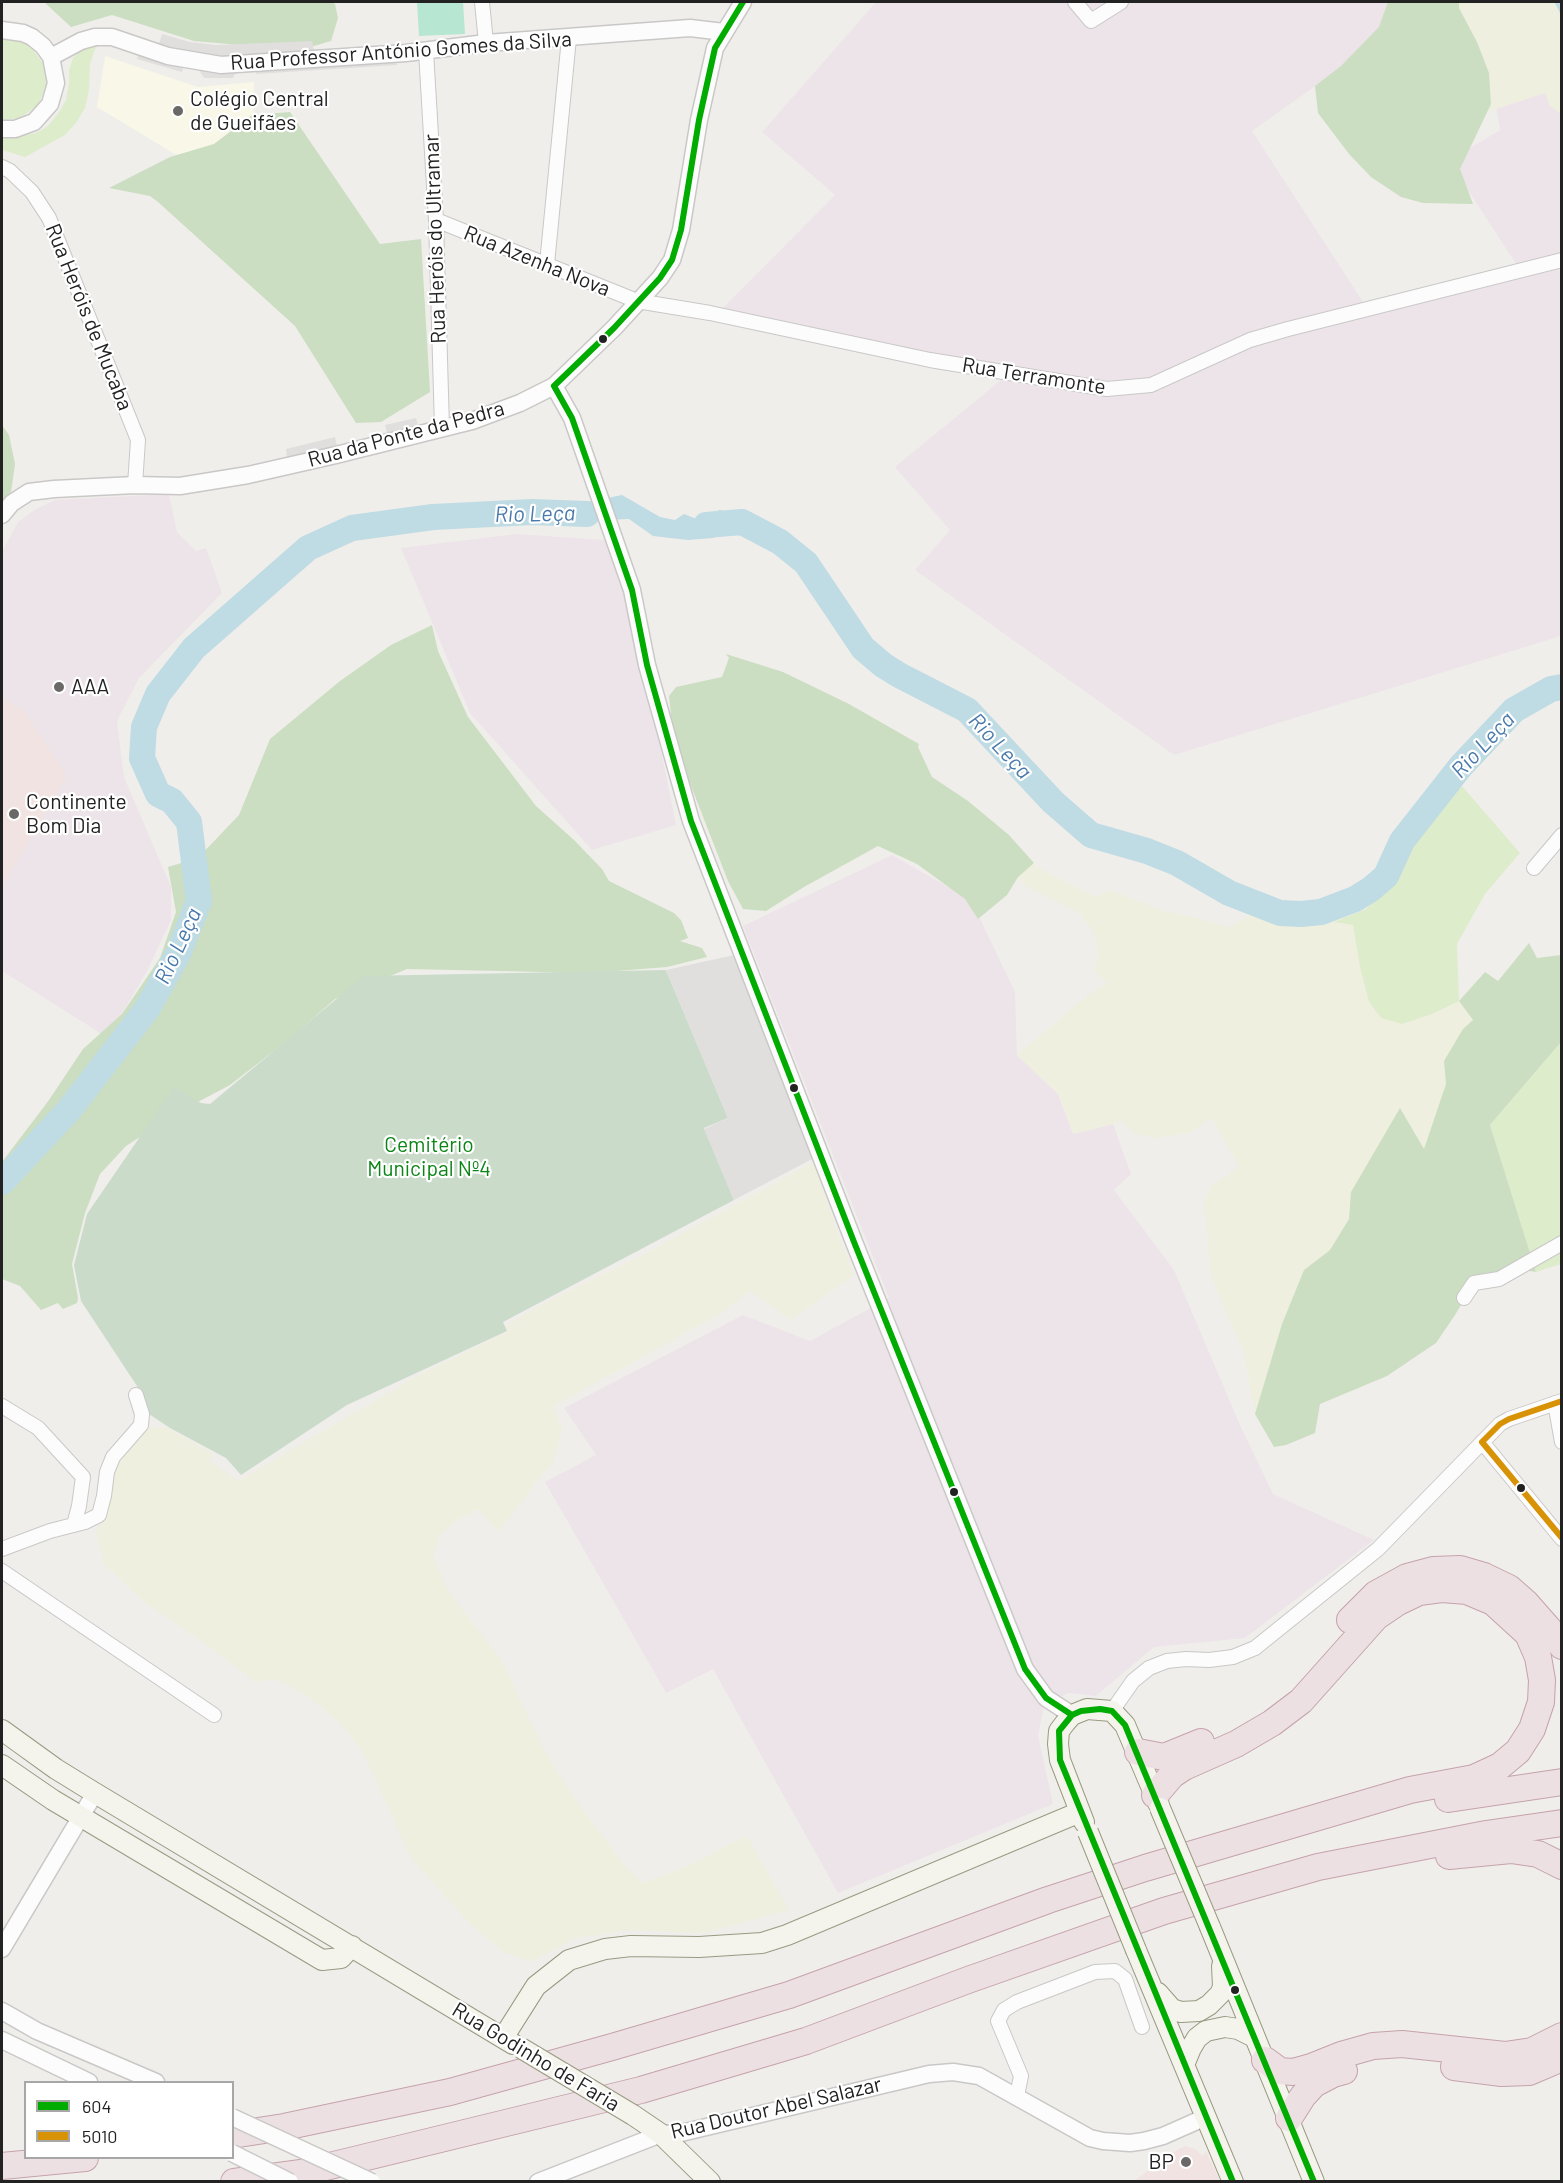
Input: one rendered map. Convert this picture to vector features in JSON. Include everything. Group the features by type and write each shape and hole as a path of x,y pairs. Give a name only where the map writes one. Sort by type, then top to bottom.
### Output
{"highway":[{"path":"1138,1752 1164,1756 1220,1734 1254,1716 1278,1699 1308,1671 1355,1615 1376,1594 1407,1577 1424,1572 1460,1569 1484,1576 1509,1588 1534,1611 1562,1646"},
{"path":"234,2135 284,2127 450,2092 646,2038 789,1995 1048,1900 1145,1868 1410,1790 1474,1778 1500,1766 1518,1751 1532,1729 1541,1702 1542,1680 1538,1657 1528,1634 1493,1602 1467,1591 1442,1589 1419,1592 1398,1602 1376,1617 1301,1701 1279,1718 1236,1744 1184,1767 1172,1775 1158,1802"},
{"path":"1297,1824 1562,1782"},
{"path":"234,2181 301,2172 641,2090 806,2041 968,1980 1164,1911 1318,1867 1486,1834 1562,1823"},
{"path":"1391,1852 1424,1860 1511,1850 1538,1854 1562,1866"},
{"path":"1265,2060 1280,2070 1293,2072 1373,2046 1402,2044 1505,2055 1532,2051 1562,2036"},
{"path":"1289,2118 1314,2084 1333,2074 1384,2061 1502,2073 1529,2072 1562,2058"},
{"path":"2,2166 67,2159"}],"main road":[{"path":"1233,2181 1136,1950 1060,1760 1059,1731 1072,1715 1087,1709 1112,1711 1125,1725 1138,1752 1314,2181"},
{"name":"Rua Godinho de Faria","path":"2,1730 56,1769 95,1793 633,2115 662,2134 710,2181"},
{"path":"2,1765 80,1817 322,1960 341,1958 352,1946"},
{"path":"503,2038 536,1986 569,1960 605,1949 631,1946 699,1947 762,1943 787,1935 1080,1812"},
{"path":"1151,1983 1172,2009 1181,2012 1199,2011 1209,2006 1223,1987 1220,1951"},
{"path":"1184,2065 1197,2038 1206,2031 1225,2027 1238,2029 1254,2037"}],"street":[{"path":"482,2 486,43"},
{"name":"Rua da Ponte da Pedra","path":"2,515 12,503 29,492 135,485 180,486 248,475 472,421 520,403 554,386 614,328 660,278 672,260 681,230 699,120 716,48 743,2"},
{"path":"1075,2 1091,21 1120,2"},
{"name":"Rua Professor António Gomes da Silva","path":"51,57 81,41 95,37 112,37 168,56 221,65 426,51 486,43 690,28 724,32"},
{"path":"2,30 12,30 32,37 43,46 51,57 56,83 50,104 34,122 15,129 2,129"},
{"path":"547,264 569,38"},
{"name":"Rua Heróis do Ultramar","path":"426,51 436,220 442,428"},
{"name":"Rua Heróis de Mucaba","path":"2,167 32,192 49,218 138,440 135,485"},
{"name":"Rua Azenha Nova","path":"436,220 637,301"},
{"name":"Rua Terramonte","path":"637,301 710,313 930,360 1107,389 1151,385 1250,340 1288,329 1562,260"},
{"path":"554,386 572,418 632,590 647,665 691,821 854,1242 1025,1669 1046,1698 1072,1715"},
{"path":"1534,868 1562,835"},
{"path":"1464,1298 1474,1283 1499,1279 1562,1243"},
{"path":"2,1549 32,1536 85,1522 99,1515 107,1472 113,1457 141,1425 142,1414 136,1395"},
{"path":"1112,1711 1133,1681 1149,1668 1176,1660 1233,1657 1255,1648 1378,1549 1500,1424 1558,1402 1562,1442"},
{"path":"2,1406 38,1428 83,1477 80,1506 74,1525"},
{"path":"1482,1442 1562,1539"},
{"path":"2,1571 214,1714"},
{"path":"2,1949 95,1793"},
{"path":"1017,2096 1021,2076 998,2021 1004,2010 1017,2002 1095,1972 1115,1971 1125,1979 1142,2027"},
{"path":"2,2012 37,2031 154,2081"},
{"path":"2,2040 87,2081"},
{"name":"Rua Doutor Abel Salazar","path":"538,2181 662,2134 681,2133 929,2074 953,2072 979,2076 1083,2134 1103,2141 1130,2143 1144,2141 1163,2136 1206,2117"},
{"path":"234,2118 372,2181"},
{"path":"234,2154 290,2181"}],"shaded area":[{"path":"876,2 1434,2 1252,131 1367,308 1520,270 1449,161 1500,130 1478,2 1562,85 1561,636 1174,755 915,570 950,530 895,467 1007,375 713,318 835,195 762,132"},
{"path":"162,34 190,42 216,45 312,41 314,51 215,57 189,53 159,44"},
{"path":"138,55 183,68 182,72 137,59"},
{"name":"Colégio Central de Gueifães","path":"105,56 198,87 254,82 253,114 193,165 97,107"},
{"path":"396,60 397,65 256,74 255,68"},
{"path":"199,70 236,72 233,78 204,78"},
{"path":"416,418 418,425 387,433 385,425"},
{"path":"335,437 337,446 287,458 286,449"},
{"path":"169,494 177,532 196,551 206,548 222,593 139,678 117,721 124,777 171,887 171,920 147,971 108,1038 2,971 2,887 67,776 24,711 2,697 2,552 18,522 36,509 55,500"},
{"path":"516,534 619,541 676,825 592,850 470,713 401,548"},
{"name":"Continente Bom Dia","path":"2,697 24,711 67,776 2,887"},
{"path":"892,855 971,900 1015,992 1017,1055 1058,1094 1073,1134 1113,1124 1131,1174 1114,1190 1174,1270 1240,1425 1273,1494 1374,1540 1245,1638 1154,1647 1096,1696 1068,1693 1044,1707 1038,1735 1053,1804 838,1893 713,1669 666,1693 545,1482 596,1455 564,1408 743,1315 810,1341 889,1298 743,926"},
{"path":"734,955 814,1158 734,1200 704,1129 728,1118 666,970"},
{"name":"BP","path":"1185,2146 1195,2149 1203,2156 1206,2151 1220,2181 1134,2181 1173,2152"}],"green space":[{"path":"44,2 332,2 335,4 338,18 331,41 307,48 251,46 194,41 112,15 71,27"},
{"path":"417,2 463,2 465,34 419,36"},
{"path":"1388,2 1459,2 1459,8 1477,42 1489,73 1491,104 1460,169 1473,204 1423,203 1401,197 1371,177 1349,154 1318,113 1315,86 1341,66 1379,27"},
{"path":"1459,2 1561,2 1561,114 1550,106 1545,93 1487,112 1491,104 1489,73 1477,42 1459,8"},
{"path":"2,38 22,41 30,46 43,63 46,77 46,87 38,105 20,118 5,120 2,120"},
{"path":"101,43 95,49 90,64 89,90 85,108 65,135 25,157 2,150 2,137 10,138 36,133 48,126 66,100 69,70 73,58 82,49"},
{"path":"290,112 380,244 421,239 430,392 381,422 356,423 295,326 158,202 150,196 109,188 170,157 214,144 252,115"},
{"path":"2,425 9,435 15,464 11,492 2,501"},
{"path":"432,625 438,651 468,717 536,806 574,840 602,869 609,881 674,913 681,920 688,938 680,941 702,948 707,957 667,967 591,973 407,969 335,999 288,1040 230,1085 177,1113 126,1146 100,1174 85,1213 72,1264 77,1303 63,1309 58,1303 41,1310 20,1286 2,1279 2,1162 49,1100 83,1049 122,1014 160,958 176,912 168,867 198,858 239,815 270,739 340,681 391,645"},
{"path":"726,654 783,672 849,704 919,744 918,747 932,777 968,801 1009,835 1034,863 1018,877 1007,895 978,919 965,899 917,864 878,846 766,911 743,909 728,881 674,742 669,696 676,687 722,677 729,658"},
{"path":"1462,786 1520,853 1485,894 1457,944 1459,1001 1432,1014 1402,1024 1381,1018 1369,1002 1353,925 1334,922 1366,909 1390,884 1433,814"},
{"path":"986,822 1036,866 1095,897 1110,890 1163,911 1229,927 1252,914 1297,926 1334,922 1353,925 1369,1002 1381,1018 1402,1024 1432,1014 1459,1001 1473,1020 1444,1061 1446,1084 1424,1149 1401,1109 1351,1192 1349,1219 1330,1250 1304,1270 1282,1324 1255,1414 1244,1354 1211,1276 1204,1203 1211,1186 1239,1167 1212,1118 1190,1133 1156,1138 1135,1134 1121,1120 1074,1134 1058,1094 1017,1055 1088,995 1107,983 1094,970 1098,953 1094,933 1081,914 1025,885 989,850"},
{"path":"1529,943 1537,958 1561,955 1561,1042 1490,1125 1536,1272 1516,1269 1474,1283 1436,1343 1387,1376 1320,1404 1315,1433 1286,1445 1274,1447 1255,1414 1282,1324 1304,1270 1330,1250 1349,1219 1351,1192 1400,1108 1424,1149 1446,1084 1444,1061 1463,1029 1473,1020 1459,1001 1485,972 1498,981"},
{"name":"Cemitério Municipal Nº4","path":"666,970 728,1118 704,1128 734,1200 503,1322 507,1331 347,1405 241,1475 226,1458 149,1414 137,1386 81,1301 74,1265 87,1214 174,1087 201,1103 210,1104 364,976"},
{"path":"1561,1042 1561,1264 1536,1272 1490,1125"},
{"path":"814,1162 854,1275 791,1320 750,1291 725,1311 554,1406 562,1430 553,1463 535,1483 508,1521 497,1531 478,1509 457,1520 440,1534 433,1555 445,1585 501,1659 541,1744 568,1789 624,1865 643,1883 688,1866 746,1836 789,1910 704,1933 632,1930 575,1938 532,1962 503,1952 468,1922 410,1857 363,1752 337,1720 306,1695 276,1679 255,1682 143,1601 104,1564 96,1535 115,1466 149,1427 167,1428 213,1454 209,1460 238,1481 417,1376 508,1332 506,1326 537,1307 646,1253"}],"water":[{"path":"622,495 660,517 675,520 684,514 704,522 719,510 739,514 740,526 722,527 722,531 713,538 688,540 653,536 629,519 554,522 551,507"}],"waterway":[{"path":"1557,2 1562,12"},
{"name":"Rio Leça","path":"2,1182 69,1110 147,1009 178,954 199,901 189,822 172,801 158,794 142,758 144,727 158,694 194,648 308,548 352,528 433,517 532,512 587,514"},
{"name":"Rio Leça","path":"706,525 742,522 780,542 806,563 863,648 899,675 967,710 1053,802 1091,835 1147,851 1177,863 1229,893 1280,913 1321,912 1355,899 1371,889 1386,876 1402,841 1461,766 1514,710 1551,689 1562,687"}],"transit line":[{"name":"604","path":"554,386 614,328 660,278 672,260 681,230 699,120 715,48 743,2"},
{"name":"604","path":"554,386 572,418 632,590 647,665 691,821 854,1242 1025,1669 1046,1698 1072,1715"},
{"name":"5010","path":"1482,1442 1500,1424 1509,1419 1562,1401"},
{"name":"5010","path":"1482,1442 1562,1538"},
{"name":"604","path":"1233,2182 1060,1760 1059,1731 1072,1715 1081,1711 1100,1709 1112,1711 1125,1725 1314,2182"}],"place":[{"name":"Colégio Central de Gueifães","path":"178,111"},
{"name":"AAA","path":"59,687"},
{"name":"Continente Bom Dia","path":"14,814"},
{"name":"BP","path":"1186,2162"}]}
